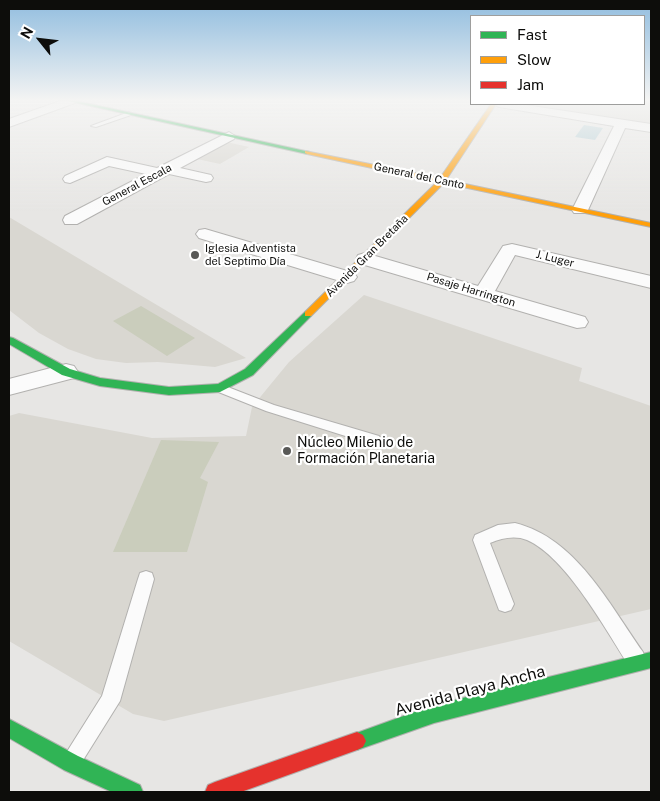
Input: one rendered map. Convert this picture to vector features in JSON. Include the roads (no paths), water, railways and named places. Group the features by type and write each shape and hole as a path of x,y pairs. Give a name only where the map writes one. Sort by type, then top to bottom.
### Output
{"street":[{"name":"General Escala","path":"71,220 225,138"},
{"name":"General del Canto","path":"240,138 651,225"},
{"name":"Avenida Gran Bretaña","path":"220,388 248,372 347,278 442,181 470,138"},
{"path":"580,210 615,138"},
{"path":"70,179 106,160 206,178"},
{"path":"205,234 347,278"},
{"name":"J. Luger","path":"483,294 509,250 512,249 651,282"},
{"name":"Pasaje Harrington","path":"365,259 577,322"},
{"path":"9,340 66,372 100,382 142,389 169,391 220,388"},
{"path":"9,387 66,372"},
{"name":"Avenida Playa Ancha","path":"215,792 434,714 645,662"},
{"path":"9,728 70,763 133,792"}],"lane":[{"path":"220,388 270,408 374,440"},
{"path":"504,604 481,540 491,534 507,529 526,532 543,540 563,556 609,618 645,662"},
{"path":"70,763 110,700 146,579"}],"place":[{"name":"Iglesia Adventista del Septimo Día","path":"195,255"},
{"name":"Núcleo Milenio de Formación Planetaria","path":"287,451"}]}
